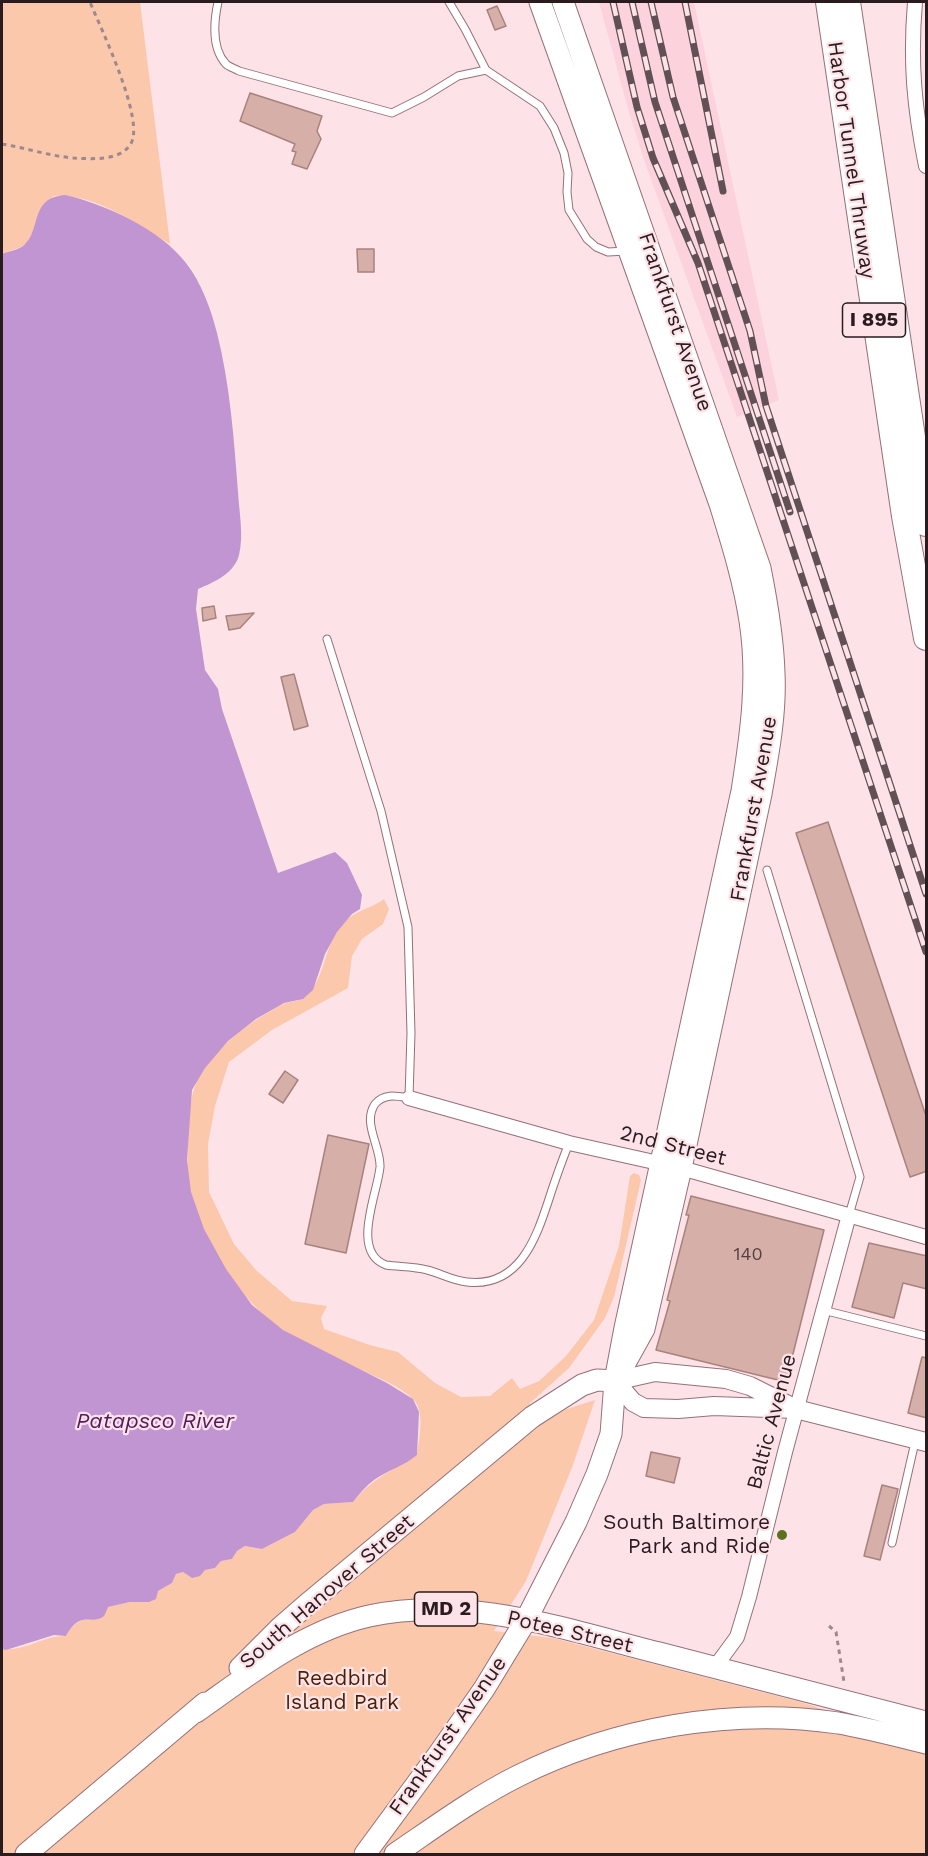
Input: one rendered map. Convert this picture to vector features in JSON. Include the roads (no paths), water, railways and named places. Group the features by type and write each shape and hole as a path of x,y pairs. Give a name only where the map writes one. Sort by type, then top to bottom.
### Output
{"highway":[{"name":"Harbor Tunnel Thruway","path":"828,2 904,516 927,638"},
{"name":"Harbor Tunnel Thruway","path":"848,2 927,524"}],"main road":[{"name":"Frankfurst Avenue","path":"365,1854 477,1698 526,1620 576,1522 611,1434 615,1382 627,1318 671,1166 752,733 754,674 751,622 741,571 563,2"},
{"name":"Frankfurst Avenue","path":"546,3 638,247"},
{"name":"South Hanover Street","path":"26,1854 196,1712 303,1608 532,1417 582,1385 597,1380 615,1382 655,1372 726,1379 750,1386 796,1409 921,1441"},
{"path":"720,1407 726,1379"},
{"name":"South Hanover Street","path":"615,1382 633,1402 644,1408 796,1409"},
{"name":"Potee Street","path":"196,1712 267,1661 324,1631 367,1617 408,1610 445,1608 526,1620 927,1722"},
{"path":"395,1854 479,1798 518,1776 597,1744 641,1733 692,1723 724,1720 791,1719 837,1723 927,1743"}],"street":[{"path":"915,2 912,68 927,166"},
{"name":"2nd Street","path":"409,1098 569,1143 671,1166 927,1237"},
{"name":"Baltic Avenue","path":"715,1667 737,1637 749,1598 796,1409 849,1215"}],"lane":[{"path":"218,2 213,28 226,64 239,71 392,113 458,76 486,70"},
{"path":"449,2 486,70 540,105 554,128 564,153 568,173 568,210 587,240 608,252 619,253 638,247"},
{"path":"327,639 381,811 408,927 411,1033 409,1098 384,1097 377,1101 372,1109 370,1118 372,1134 378,1150 380,1167 372,1198 367,1235 370,1250 380,1262 425,1269 466,1282 484,1282 503,1276 514,1268 531,1247 569,1143"},
{"path":"767,870 860,1177 849,1215"},
{"path":"823,1310 927,1336"},
{"path":"891,1543 921,1441"}],"water":[{"name":"Patapsco River","path":"65,195 114,212 162,239 186,263 205,296 217,333 228,392 241,532 239,555 233,567 223,576 198,589 196,609 205,670 218,689 222,709 278,873 335,852 347,863 362,895 360,909 352,914 337,932 325,954 313,990 303,999 284,1003 256,1019 228,1041 205,1068 192,1090 187,1160 191,1192 204,1229 226,1269 252,1305 283,1330 387,1383 413,1399 419,1412 417,1455 374,1480 353,1502 324,1504 313,1510 295,1532 262,1549 245,1546 237,1551 232,1559 221,1561 215,1568 205,1570 200,1576 192,1578 183,1572 176,1574 172,1583 158,1591 156,1599 149,1602 130,1602 108,1607 100,1619 81,1620 71,1628 66,1636 54,1635 6,1650 2,1649 2,254 24,245 33,231 41,208 54,197"}],"railway":[{"path":"613,2 637,107 653,158 698,263 926,952"},
{"path":"632,2 655,102 790,512"},
{"path":"651,2 673,97 750,331 766,406 926,894"},
{"path":"685,2 723,191"}],"place":[{"name":"South Baltimore Park and Ride","path":"782,1535"}],"park label":[{"name":"Reedbird Island Park","path":"342,1691"}]}
